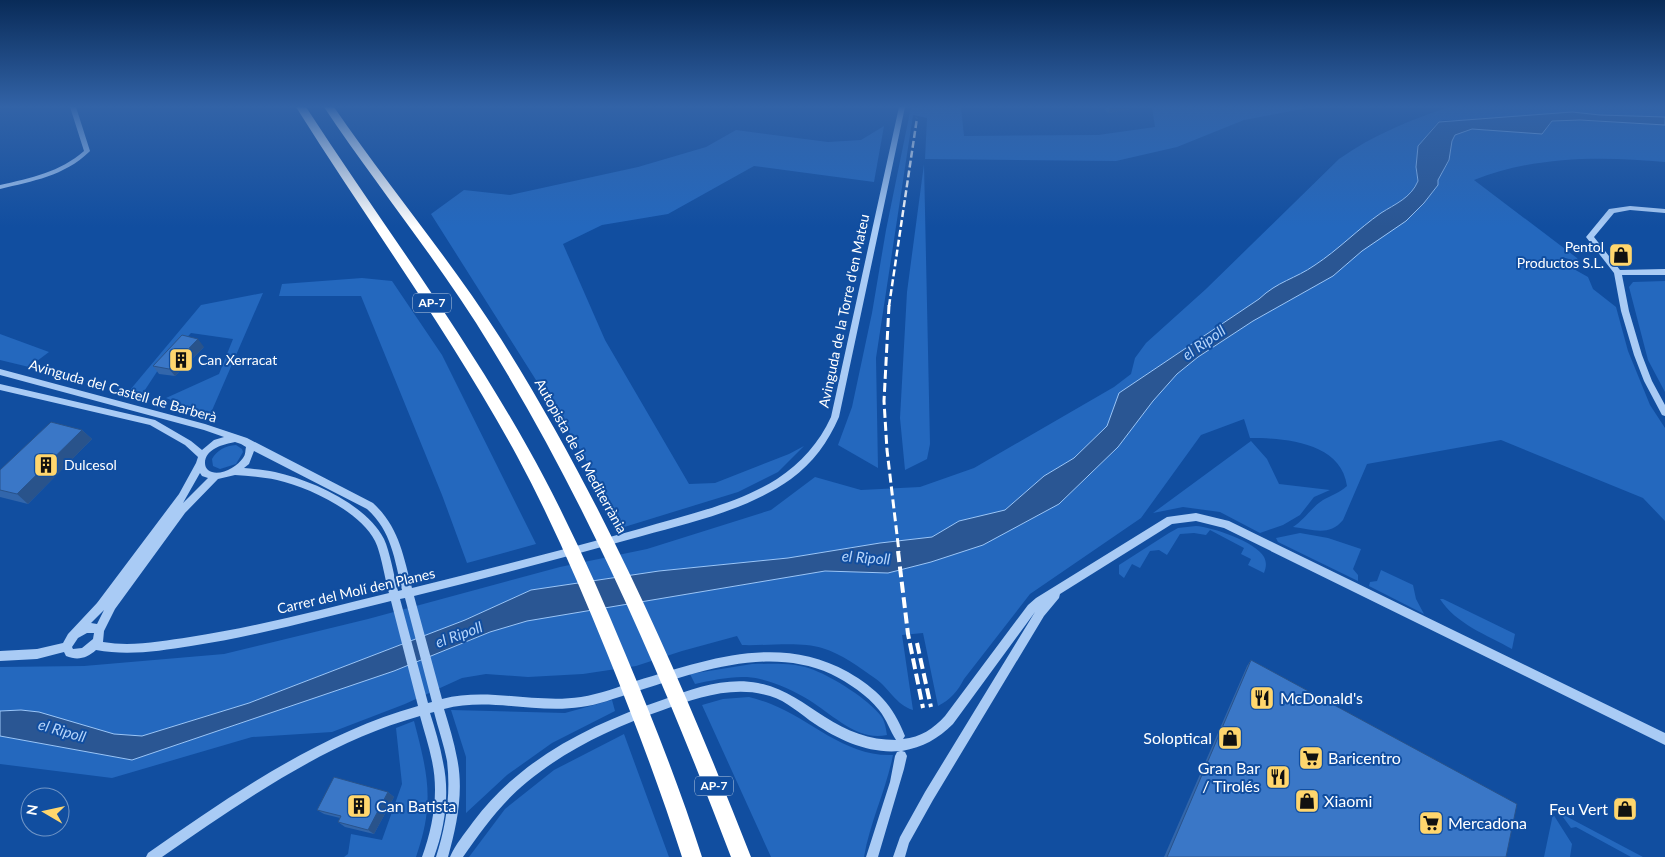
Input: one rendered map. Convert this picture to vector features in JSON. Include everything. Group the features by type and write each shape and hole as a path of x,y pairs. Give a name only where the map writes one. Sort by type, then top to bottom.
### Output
{"highway":[{"name":"AP-7","path":"327,147 452,335 506,424 551,507 592,597 646,727 681,821 692,857"},
{"name":"Autopista de la Mediterrània","path":"357,147 496,343 546,427 628,586 685,716 741,857"}],"street":[{"path":"0,187 54,174 77,162 87,151 86,147"},
{"name":"Avinguda de la Torre d'en Mateu","path":"620,538 705,513 744,499 779,482 816,453 827,436 841,396 894,147"},
{"path":"1665,211 1630,208 1612,211 1590,237 1618,273 1625,311 1638,355 1648,381 1665,413"},
{"path":"1618,273 1665,272"},
{"name":"Avinguda del Castell de Barberà","path":"0,372 205,427 238,438"},
{"name":"Avinguda del Castell de Barberà","path":"0,387 152,422 188,443 202,460"},
{"path":"250,445 250,455 246,461 233,471 216,476 182,510 111,606 99,631 100,637 95,645 79,654 70,653 67,647 70,639 101,606 182,497 202,460 214,445 238,438 370,506 381,516 394,539 452,759 456,792 454,812 450,833 442,857"},
{"path":"202,460 205,473 216,476"},
{"path":"233,471 270,475 296,483 339,502 359,514 373,529 380,541 438,763 441,786 439,816 428,857"},
{"path":"456,857 479,824 505,794 562,749 621,718 697,693 723,687 743,687 771,692 796,704 820,721 845,735 868,744 891,746 916,742 933,735 947,723 1032,608 1040,601 1170,520 1187,517 1217,521 1665,739"},
{"name":"Carrer del Molí den Planes","path":"95,645 111,648 132,648 222,637 518,567 620,538"},
{"path":"899,857 904,841 930,796 1040,613 1056,593 1070,582"},
{"path":"76,632 87,628 96,628 99,631"},
{"path":"0,656 36,654 67,647"},
{"path":"152,857 265,784 331,746 386,721 450,702 479,700 539,704 575,703 739,658 778,656 811,660 826,666 861,686 873,695 890,714 898,736"},
{"path":"872,857 895,787 901,756"}],"shaded area":[{"path":"706,147 880,147 874,182 754,166 668,214 602,225 563,244 605,340 689,484 715,483 789,454 804,446 778,472 738,492 621,528 584,456 431,214 464,190 510,195 638,167"},
{"path":"903,147 908,147 876,358 878,468 838,445 852,407 872,313"},
{"path":"926,147 1177,147 1116,161 925,159"},
{"path":"1358,147 1418,147 1416,166 1418,181 1412,192 1373,219 1315,265 1273,288 1119,393 1107,426 1074,458 1044,476 1005,510 959,521 932,537 880,543 788,558 659,571 531,590 465,620 249,703 142,736 114,734 21,710 0,711 0,667 84,666 224,654 368,619 560,567 647,549 771,510 815,477 861,490 920,487 974,468 1114,387 1131,374 1135,358 1146,343 1206,289 1339,159"},
{"path":"1451,147 1665,147 1665,162 1593,159 1544,162 1520,166 1474,180 1577,258 1579,262 1562,257 1563,263 1588,277 1593,289 1616,307 1628,351 1650,405 1665,428 1665,521 1643,498 1501,440 1367,464 1343,520 1338,525 1332,529 1320,531 1293,527 1319,503 1347,486 1343,471 1323,451 1309,446 1279,439 1250,438 1244,419 1201,435 1141,518 1030,594 956,691 950,698 938,706 923,633 902,635 913,710 907,708 881,683 850,661 822,648 783,644 742,645 737,636 636,666 583,674 528,677 486,674 462,678 405,704 332,732 252,737 112,778 0,764 0,736 132,760 394,671 490,632 527,621 825,571 888,573 931,562 983,545 1059,504 1118,447 1153,401 1177,374 1198,357 1253,321 1333,276 1438,180 1449,161"},
{"path":"924,164 930,444 927,459 905,470 900,418 907,292"},
{"path":"362,278 392,281 442,355 536,544 467,563 442,495 361,296 279,296 282,284"},
{"path":"1665,281 1665,392 1648,360 1629,287 1633,282"},
{"path":"263,293 210,415 166,398 219,374 233,339 191,333 162,364 141,396 130,390 201,305"},
{"path":"0,334 49,352 29,367 0,360"},
{"path":"1251,441 1267,459 1279,484 1330,490 1314,497 1300,515 1283,525 1260,533 1220,512 1183,507 1153,513"},
{"path":"236,445 243,452 236,464 220,469 213,466 212,459 216,453 225,447"},
{"path":"1196,526 1222,532 1252,546 1259,551 1266,561 1264,573 1248,565 1251,559 1241,554 1244,548 1210,530 1206,535 1194,533 1180,534 1167,555 1159,550 1150,551 1140,568 1132,564 1124,578 1119,574 1119,565 1169,533 1178,528"},
{"path":"1300,533 1328,538 1361,549 1353,569 1358,575 1358,581 1278,542 1276,538"},
{"path":"1381,570 1413,585 1416,599 1424,614 1369,586 1370,582 1377,581"},
{"path":"1440,599 1515,634 1512,649 1463,622"},
{"path":"752,664 783,664 807,667 831,678 875,709 883,720 887,735 876,736 856,731 803,697 766,681 735,677 695,684 690,674"},
{"path":"749,697 786,711 844,744 876,754 893,755 864,857 771,857 702,705 723,699"},
{"path":"612,700 615,711 552,743 507,775 466,813 466,757 451,710 565,713"},
{"path":"414,721 423,757 427,789 426,820 416,857 344,857 348,854 351,834 382,840 402,784 396,728"},
{"path":"624,734 669,857 469,857 505,809 554,770"},
{"path":"1560,813 1643,857 1631,857 1576,827 1571,828"},
{"path":"1553,814 1572,844 1570,857 1544,857"}],"water":[{"name":"el Ripoll","path":"1418,147 1451,147 1449,160 1438,180 1438,185 1406,221 1362,251 1333,276 1253,321 1198,357 1177,374 1153,401 1118,447 1059,504 983,545 931,562 888,573 825,571 527,621 490,632 394,671 132,760 0,736 0,711 21,710 39,712 114,734 142,736 249,703 465,620 531,590 659,571 788,558 880,543 932,537 959,521 1005,510 1044,476 1074,458 1107,426 1119,393 1273,288 1315,265 1381,213 1402,200 1411,192 1418,181 1416,167"}],"building":[{"path":"182,335 198,339 169,369 153,366"},
{"path":"51,422 82,430 17,494 0,490 0,470"},
{"name":"Baricentro","path":"1251,660 1517,804 1506,857 1167,857"},
{"name":"Can Batista","path":"334,777 388,792 368,830 338,822 341,816 317,810"}],"railway":[{"path":"889,306 913,147"},
{"path":"889,305 884,401 887,450 899,552"},
{"path":"898,551 908,634 923,708"},
{"path":"917,643 931,707"}],"place":[{"name":"Pentol Productos S.L.","path":"1621,255"},
{"name":"Can Xerracat","path":"181,360"},
{"name":"Dulcesol","path":"46,465"},
{"name":"McDonald's","path":"1262,698"},
{"name":"Soloptical","path":"1230,738"},
{"name":"Baricentro","path":"1311,758"},
{"name":"Gran Bar / Tirolés","path":"1278,777"},
{"name":"Xiaomi","path":"1307,801"},
{"name":"Can Batista","path":"359,806"},
{"name":"Feu Vert","path":"1625,809"},
{"name":"Mercadona","path":"1431,823"}]}
